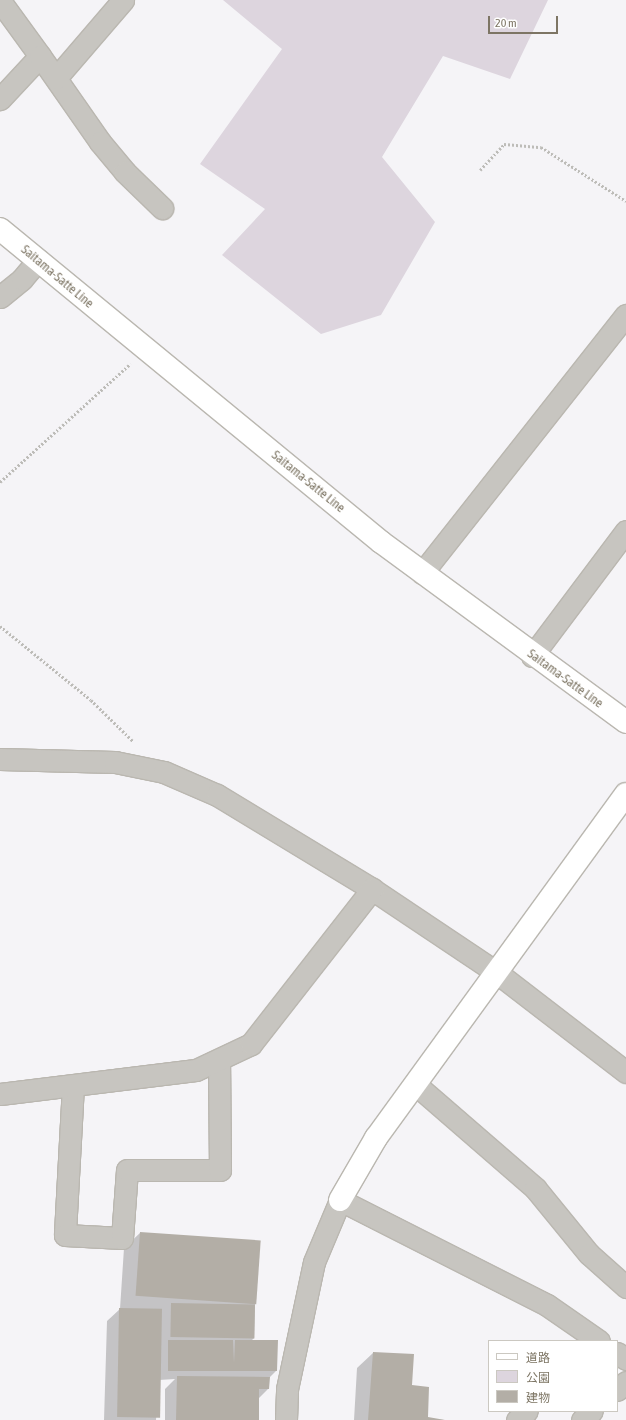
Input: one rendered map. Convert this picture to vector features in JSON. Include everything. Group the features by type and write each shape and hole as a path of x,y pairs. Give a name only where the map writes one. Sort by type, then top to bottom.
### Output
{"main road":[{"name":"Saitama-Satte Line","path":"0,229 145,350 422,573 532,656 626,722"},
{"path":"340,1200 376,1138 626,794"}],"street":[{"path":"56,78 123,0"},
{"path":"0,1 125,172 162,208"},
{"path":"0,99 40,56"},
{"path":"0,297 22,279 38,260"},
{"path":"422,573 626,315"},
{"path":"532,656 626,530"},
{"path":"0,759 115,762 164,772 217,795 372,889 496,972 626,1072"},
{"path":"0,1094 196,1070 251,1044 372,889"},
{"path":"72,1085 65,1235 122,1238 127,1170 220,1170 219,1060"},
{"path":"415,1084 535,1188 589,1254 626,1287"},
{"path":"286,1420 287,1389 314,1262 340,1200 547,1305 599,1340"},
{"path":"618,1389 626,1382"},
{"path":"516,1420 526,1412"},
{"path":"582,1420 591,1412"}],"path":[{"path":"480,170 504,144 541,147 626,201"},
{"path":"0,482 145,350"},
{"path":"0,626 91,700 136,744"}],"green space":[{"path":"223,0 548,0 510,79 443,56 382,157 435,222 381,315 321,334 222,255 265,209 200,164 282,49"}],"building":[{"path":"140,1232 261,1240 256,1304 136,1296"},
{"path":"171,1303 255,1304 254,1338 170,1337"},
{"path":"119,1308 162,1309 160,1418 117,1417"},
{"path":"168,1340 233,1340 234,1363 235,1340 278,1340 277,1371 168,1371"},
{"path":"373,1352 414,1354 412,1385 429,1387 428,1417 445,1420 368,1420"},
{"path":"177,1376 270,1377 269,1389 259,1389 259,1420 176,1420"}]}
